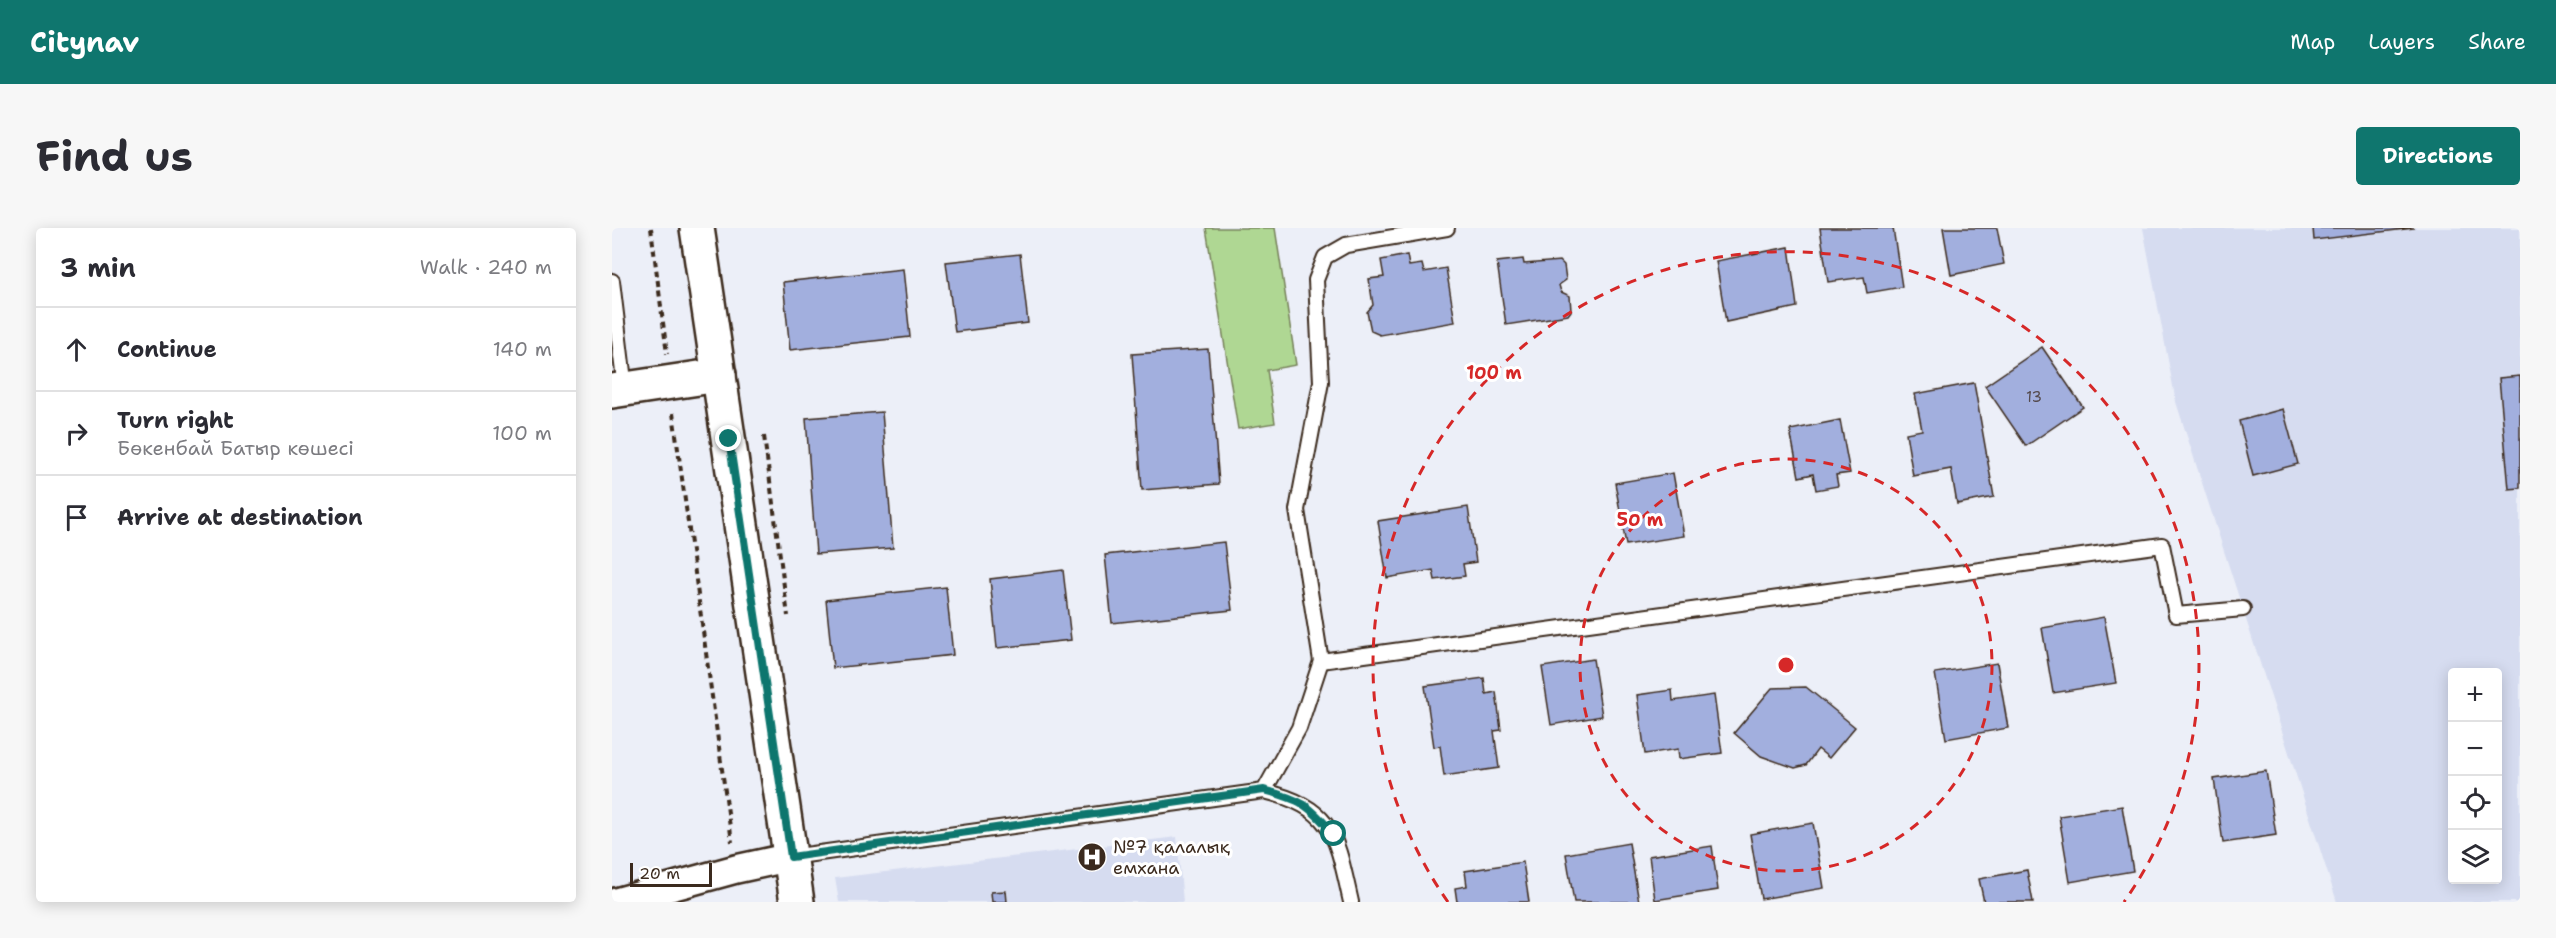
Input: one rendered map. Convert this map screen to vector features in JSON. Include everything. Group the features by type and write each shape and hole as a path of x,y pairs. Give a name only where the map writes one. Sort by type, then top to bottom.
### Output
{"main road":[{"path":"697,228 796,902"},
{"path":"618,390 719,375"}],"street":[{"path":"616,902 736,869 791,857"}],"lane":[{"path":"1264,790 1299,728 1321,661 1297,510 1321,382 1316,280 1325,257 1346,245 1447,228"},
{"path":"612,280 618,390"},
{"path":"1321,661 2162,545 2176,615 2243,609"},
{"path":"791,857 1264,790 1290,797 1312,808 1334,834 1351,902"}],"path":[{"path":"651,228 676,445 736,869"}],"shaded area":[{"path":"2143,228 2520,228 2520,902 2337,902 2176,402"},
{"name":"№7 қалалық емхана","path":"1177,837 1183,902 839,902 835,878"}],"green space":[{"path":"1206,228 1275,228 1296,365 1267,370 1275,423 1238,429"}],"building":[{"path":"1820,228 1893,228 1902,287 1867,293 1864,277 1828,282"},
{"path":"1943,228 1997,228 2004,264 1951,275"},
{"path":"2313,228 2414,228 2314,240"},
{"path":"1789,247 1797,307 1726,322 1716,261"},
{"path":"1020,254 1028,323 955,332 946,262"},
{"path":"1407,255 1409,266 1422,264 1424,272 1446,268 1455,322 1380,335 1371,331 1367,312 1373,305 1369,279 1384,277 1381,260"},
{"path":"1523,259 1524,264 1560,261 1564,265 1566,280 1559,285 1561,292 1570,296 1571,311 1568,315 1506,325 1497,262"},
{"path":"903,269 910,337 790,350 783,282"},
{"path":"2042,347 2083,407 2026,446 1985,386"},
{"path":"1208,349 1219,484 1142,490 1132,354"},
{"path":"2520,376 2520,488 2509,489 2499,378"},
{"path":"1974,383 1994,497 1957,504 1951,469 1913,476 1906,433 1922,430 1915,394"},
{"path":"2283,409 2298,464 2253,476 2239,421"},
{"path":"882,412 893,548 816,554 806,418"},
{"path":"1840,420 1850,473 1836,475 1838,486 1816,490 1813,474 1799,477 1790,430"},
{"path":"1673,473 1684,536 1626,545 1615,483"},
{"path":"1468,507 1476,562 1463,564 1465,576 1435,580 1433,570 1387,578 1378,521"},
{"path":"1224,542 1232,610 1112,623 1105,555"},
{"path":"1063,570 1071,640 997,648 990,579"},
{"path":"946,587 953,655 833,668 826,600"},
{"path":"2104,617 2116,683 2053,693 2042,628"},
{"path":"1593,659 1602,716 1551,725 1542,667"},
{"path":"1997,663 2008,728 1946,739 1935,673"},
{"path":"1484,678 1486,694 1496,692 1501,730 1494,731 1499,768 1444,776 1440,746 1434,747 1425,686"},
{"path":"1806,687 1855,727 1829,758 1818,749 1806,765 1795,768 1761,756 1734,733 1772,688"},
{"path":"1672,690 1673,701 1714,695 1722,753 1679,759 1678,749 1645,754 1637,695"},
{"path":"2266,771 2276,835 2223,843 2214,779"},
{"path":"2122,806 2133,871 2070,882 2059,816"},
{"path":"1813,823 1824,888 1761,899 1750,834"},
{"path":"1629,843 1639,902 1574,902 1566,854"},
{"path":"1712,846 1718,890 1655,900 1649,856"},
{"path":"1523,862 1529,902 1457,902 1455,888 1467,886 1465,871"},
{"path":"2027,870 2033,902 1984,902 1979,879"},
{"path":"1006,891 1007,902 992,902 991,892"}],"place":[{"name":"№7 қалалық емхана","path":"1092,857"}],"route":[{"path":"729,439 791,857 1264,790 1290,797 1312,808 1334,834"}]}
